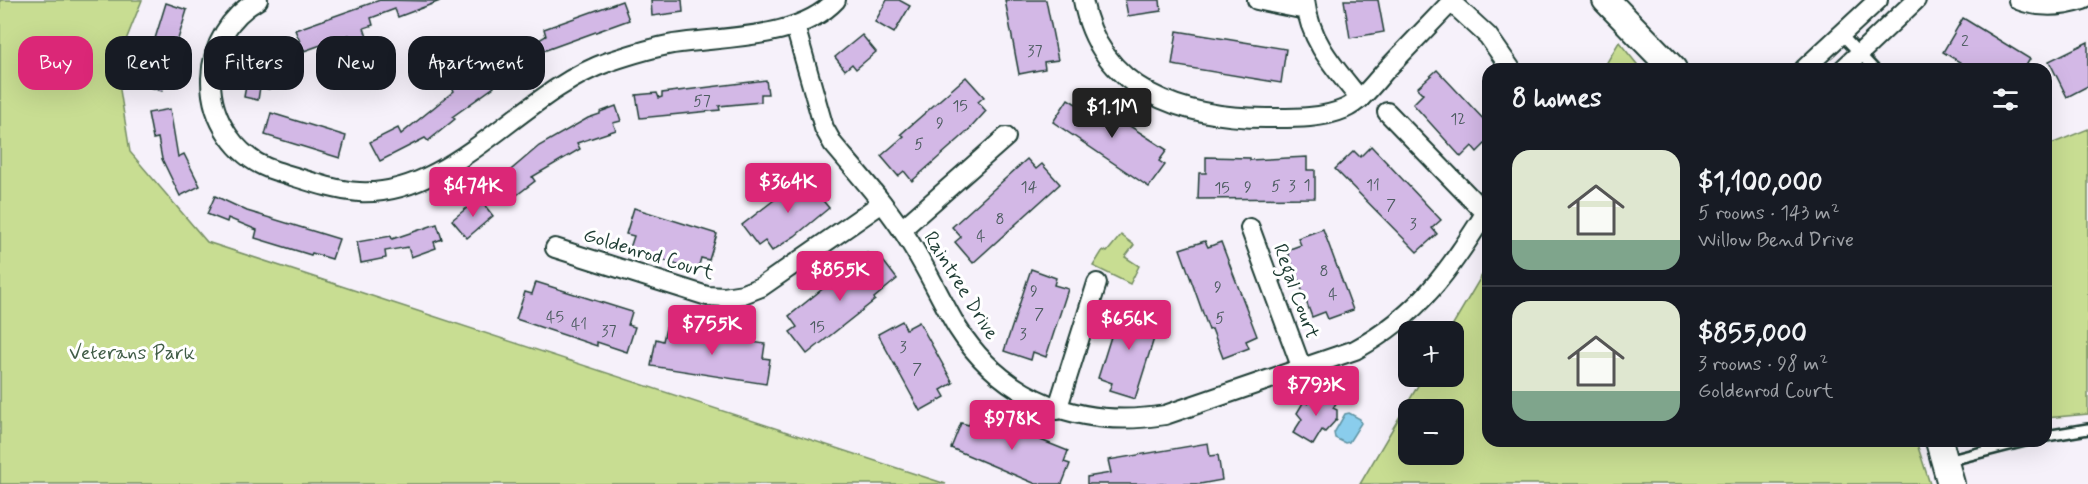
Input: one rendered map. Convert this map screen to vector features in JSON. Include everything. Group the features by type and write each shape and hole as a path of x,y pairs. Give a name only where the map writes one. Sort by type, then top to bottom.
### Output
{"street":[{"path":"258,0 236,17 224,33 216,50 211,87 219,121 238,149 253,161 268,168 318,183 360,192 404,187 427,178 442,170 544,95 605,63 672,45 795,26 814,17 836,0"},
{"path":"1083,0 1093,33 1118,70 1136,86 1176,105 1248,118 1288,118 1344,109 1360,99 1452,1 1488,36 1507,63"},
{"path":"1257,0 1306,5 1314,38 1322,53 1360,99"},
{"path":"1606,0 1667,63"},
{"path":"1810,63 1878,0"},
{"path":"1850,63 1916,0"},
{"path":"2018,0 2043,6 2063,5 2083,0"},
{"name":"Raintree Drive","path":"795,26 824,128 833,144 902,229 971,346 1008,382 1057,410 1108,419 1135,420 1165,416 1355,350 1379,337 1411,311 1444,276 1482,219"},
{"path":"1387,112 1482,206"},
{"path":"902,229 1006,137"},
{"name":"Goldenrod Court","path":"555,248 698,294 724,297 743,294 761,287 882,203"},
{"name":"Regal Court","path":"1250,228 1302,369"},
{"path":"1057,410 1097,283"}],"lane":[{"path":"1841,34 1868,63"},
{"path":"2052,435 2088,429"},
{"path":"1945,462 2002,447"}],"green space":[{"name":"Veterans Park","path":"0,0 142,0 128,36 105,36 105,90 120,90 130,152 207,242 946,484 0,484"},
{"path":"1619,42 1636,63 1607,63"},
{"path":"2088,129 2088,414 2052,417 2052,144"},
{"path":"1121,235 1134,245 1125,257 1139,266 1130,284 1093,266 1103,250 1107,252"},
{"path":"1482,275 1482,447 1918,447 1930,484 1360,484 1398,419 1398,465 1464,465 1464,399 1410,399 1417,387 1464,387 1464,321 1455,321"}],"water":[{"path":"1349,413 1360,419 1361,423 1349,442 1345,443 1335,438 1334,433 1345,414"}],"building":[{"path":"380,0 440,1 398,17 395,9 371,18 373,25 364,28 367,36 316,36 316,47 304,51 304,36 298,36 295,30"},
{"path":"651,0 682,0 683,12 652,16"},
{"path":"887,0 899,0 910,6 894,33 875,22"},
{"path":"1005,0 1046,0 1058,60 1044,62 1045,69 1019,74"},
{"path":"1125,0 1160,0 1161,11 1128,16"},
{"path":"1344,0 1378,0 1384,32 1350,38"},
{"path":"622,1 629,20 545,50 544,29"},
{"path":"166,3 187,10 179,36 156,36"},
{"path":"1963,18 2030,59 2028,63 1961,63 1943,52"},
{"path":"1177,31 1286,49 1281,83 1172,65"},
{"path":"862,35 876,52 856,69 852,64 845,70 835,57"},
{"path":"2088,42 2088,86 2067,97 2049,61"},
{"path":"1437,70 1482,118 1482,147 1477,152 1472,146 1461,157 1413,104 1423,94 1417,88"},
{"path":"966,77 984,97 978,102 986,111 967,132 912,181 904,171 898,176 881,156 904,136 901,134"},
{"path":"766,80 768,94 761,94 761,102 719,106 720,110 640,118 636,95 657,93 659,98 662,97 662,93"},
{"path":"245,90 260,90 258,100 244,97"},
{"path":"490,90 452,117 455,119 428,141 425,138 380,161 370,142 398,128 401,134 454,91"},
{"path":"1082,95 1167,150 1159,161 1165,165 1149,187 1053,122 1068,99 1076,104"},
{"path":"616,106 621,121 613,123 616,130 577,143 580,149 532,177 535,181 513,198 499,180 539,146 588,118"},
{"path":"170,109 178,157 184,154 200,186 180,196 162,159 158,138 153,139 148,113"},
{"path":"271,113 346,136 340,158 265,135"},
{"path":"1371,146 1441,220 1432,228 1437,234 1417,252 1335,169 1354,151 1360,157"},
{"path":"1206,157 1250,158 1250,160 1307,157 1307,170 1315,170 1315,198 1198,199 1199,173 1206,173"},
{"path":"1027,159 1036,169 1042,164 1060,184 973,263 955,242 961,237 952,227"},
{"path":"810,172 826,192 820,197 829,208 795,236 772,251 765,241 758,246 742,225"},
{"path":"215,196 247,211 339,239 332,259 255,238 257,230 228,218 227,222 207,214"},
{"path":"479,198 493,216 467,238 452,220"},
{"path":"634,208 717,234 709,260 701,258 697,272 630,248 634,236 626,234"},
{"path":"437,224 442,239 434,242 436,248 411,257 408,247 385,251 386,258 361,263 357,242 391,236 392,239"},
{"path":"1323,229 1353,310 1328,319 1325,312 1312,317 1287,250 1301,245 1298,238"},
{"path":"1205,241 1208,247 1221,242 1257,336 1246,341 1249,348 1223,358 1212,329 1209,330 1180,249"},
{"path":"867,253 875,263 881,258 897,279 874,298 875,300 807,354 790,332 797,327 789,316"},
{"path":"1031,269 1056,278 1054,285 1068,289 1046,357 1033,352 1031,360 1004,351"},
{"path":"536,282 632,312 628,325 635,327 627,352 597,342 597,346 516,319 525,292 532,294"},
{"path":"1136,308 1161,316 1135,399 1109,391 1112,383 1098,378 1119,311 1134,315"},
{"path":"902,321 906,329 919,322 953,383 941,390 945,397 920,411 878,334"},
{"path":"666,328 765,344 763,358 770,359 766,384 651,366 656,339 663,341"},
{"path":"1320,389 1338,400 1333,408 1337,410 1337,419 1325,432 1322,430 1313,445 1293,433 1302,419 1297,413 1304,401 1308,404"},
{"path":"973,413 1068,451 1064,462 1070,464 1062,484 1036,484 951,448 961,423 969,425"},
{"path":"1208,443 1210,456 1218,455 1222,480 1200,484 1087,484 1087,477 1111,473 1108,460"}]}
